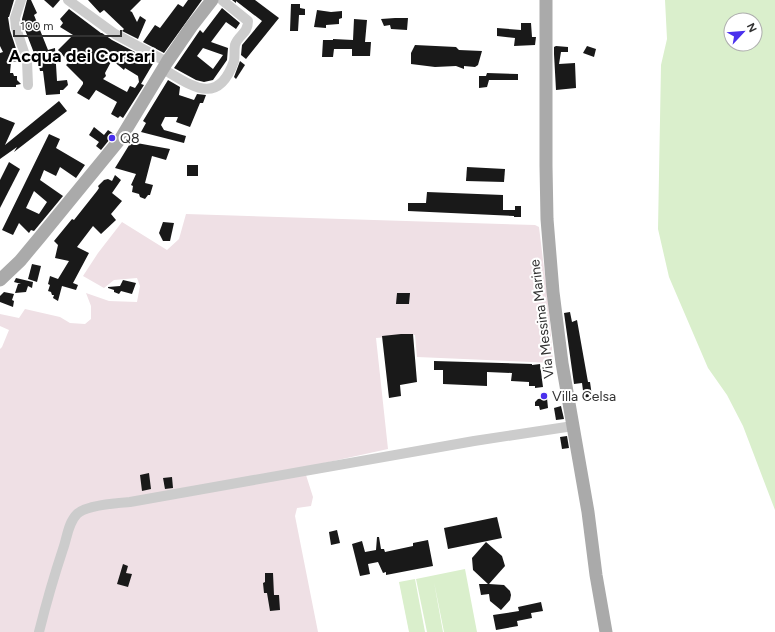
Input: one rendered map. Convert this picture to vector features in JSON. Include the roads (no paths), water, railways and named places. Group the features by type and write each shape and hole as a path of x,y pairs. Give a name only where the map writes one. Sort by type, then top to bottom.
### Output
{"main road":[{"path":"0,280 20,261 121,138 165,65 212,0"},
{"name":"Via Messina Marine","path":"546,0 543,89 549,241 553,292 562,363 588,512 596,575 606,632"}],"street":[{"path":"21,0 15,18 16,28 27,61 28,85"},
{"path":"68,0 115,34 165,65 192,86 203,89 215,87 226,79 234,59 235,45 247,30 248,21 222,0"},
{"path":"40,632 56,570 71,522 77,513 89,509 474,441 573,426"}],"place":[{"name":"Q8","path":"112,138"},
{"name":"Villa Celsa","path":"544,396"}],"district":[{"name":"Acqua dei Corsari","path":"82,56"}]}
